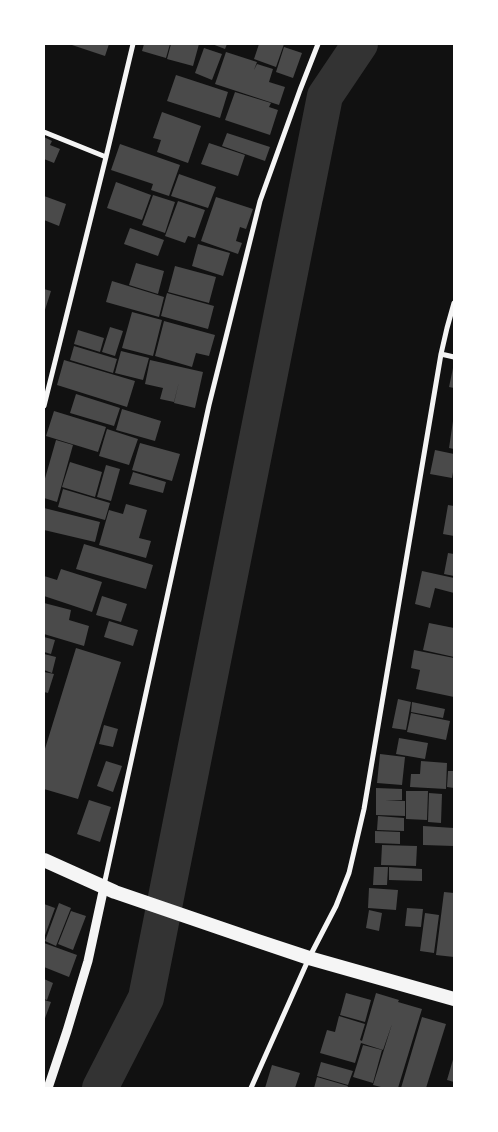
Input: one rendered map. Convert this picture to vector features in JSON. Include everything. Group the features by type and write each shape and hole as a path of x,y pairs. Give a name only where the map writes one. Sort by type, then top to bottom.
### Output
{"highway":[{"path":"44,860 109,890 258,941 309,958 454,999"}],"street":[{"path":"44,406 133,44"},
{"path":"48,1088 109,890 209,405 260,201 318,44"},
{"path":"44,132 106,157"},
{"path":"251,1088 309,958 336,906 349,872 364,809 440,354 454,303"},
{"path":"440,354 454,357"}],"building":[{"path":"69,44 109,44 105,56"},
{"path":"144,44 170,44 166,58 142,51"},
{"path":"171,44 199,44 193,66 167,59"},
{"path":"212,44 227,44 225,49"},
{"path":"259,44 284,44 276,67 254,59"},
{"path":"284,47 302,53 293,78 276,72"},
{"path":"204,48 222,54 212,80 195,73"},
{"path":"226,52 257,62 254,70 257,64 273,69 269,82 285,87 279,105 215,84"},
{"path":"176,75 228,92 220,118 167,101"},
{"path":"235,92 271,103 269,107 278,110 270,135 225,120"},
{"path":"162,112 201,126 188,163 157,152 161,140 153,138"},
{"path":"227,133 270,147 265,161 222,146"},
{"path":"44,137 52,141 50,145 60,149 54,163 44,159"},
{"path":"209,143 245,155 238,176 201,164"},
{"path":"120,144 180,165 169,196 151,190 153,184 111,170"},
{"path":"179,174 216,187 208,208 171,196"},
{"path":"116,182 151,195 142,220 107,208"},
{"path":"153,195 175,202 165,233 142,225"},
{"path":"44,196 66,204 59,226 44,220"},
{"path":"216,197 253,209 246,229 240,227 236,241 242,243 238,254 201,241"},
{"path":"178,201 205,210 195,238 188,236 185,243 165,236"},
{"path":"130,228 164,240 158,256 124,244"},
{"path":"198,244 230,253 223,276 192,266"},
{"path":"136,263 164,271 158,294 129,285"},
{"path":"175,266 216,277 209,303 168,292"},
{"path":"112,281 164,297 159,317 106,302"},
{"path":"44,289 51,291 44,313"},
{"path":"167,293 214,306 208,329 161,316"},
{"path":"132,312 162,320 153,356 122,348"},
{"path":"164,321 215,335 209,356 196,353 192,367 155,356"},
{"path":"110,327 123,331 115,356 102,352"},
{"path":"78,330 104,338 100,352 74,344"},
{"path":"74,346 117,359 113,373 70,360"},
{"path":"121,351 149,358 143,380 115,373"},
{"path":"64,360 135,381 127,407 57,385"},
{"path":"150,360 203,372 195,408 174,403 179,382 174,402 160,399 163,388 145,384"},
{"path":"454,368 454,388 449,387"},
{"path":"76,394 120,408 114,426 70,413"},
{"path":"122,409 161,421 155,441 116,430"},
{"path":"54,411 106,427 98,452 46,436"},
{"path":"454,421 454,449 449,448"},
{"path":"107,429 138,439 129,465 99,456"},
{"path":"56,440 73,445 57,502 44,498 44,482"},
{"path":"140,443 180,454 172,481 132,470"},
{"path":"435,450 454,454 452,478 430,474"},
{"path":"70,462 102,472 95,497 62,487"},
{"path":"106,465 120,469 111,501 97,497"},
{"path":"133,472 166,482 163,493 129,484"},
{"path":"63,489 110,503 105,520 58,507"},
{"path":"126,504 147,510 139,538 151,541 146,558 99,545 109,510 123,514"},
{"path":"448,505 454,506 454,536 443,534"},
{"path":"44,508 100,522 95,542 44,530"},
{"path":"84,544 153,565 146,589 76,569"},
{"path":"448,553 454,554 454,576 444,574"},
{"path":"61,569 102,582 92,612 44,596 44,576 57,580"},
{"path":"422,571 454,578 454,593 435,588 430,608 415,604"},
{"path":"102,596 127,604 121,622 96,615"},
{"path":"44,603 71,610 69,620 89,626 84,646 44,634"},
{"path":"109,621 138,630 133,646 104,637"},
{"path":"429,623 454,628 454,657 423,650"},
{"path":"44,637 55,640 51,654 44,652"},
{"path":"76,648 121,662 78,799 44,789 44,752"},
{"path":"414,650 454,658 454,697 416,689 420,670 411,668"},
{"path":"44,654 56,657 52,673 44,670"},
{"path":"44,672 54,674 48,693 44,692"},
{"path":"398,699 411,702 406,730 392,728"},
{"path":"412,702 445,709 443,718 411,712"},
{"path":"411,713 450,721 446,740 407,732"},
{"path":"104,725 118,729 113,747 99,744"},
{"path":"399,738 428,743 425,759 396,754"},
{"path":"380,754 405,757 402,785 377,783"},
{"path":"106,761 122,766 113,792 97,786"},
{"path":"421,761 447,763 446,789 410,787 411,774 420,774"},
{"path":"448,771 454,771 454,788 447,787"},
{"path":"376,788 402,789 402,800 385,800 405,801 405,816 376,815"},
{"path":"406,791 428,791 427,820 406,819"},
{"path":"429,793 442,794 441,823 428,822"},
{"path":"89,800 111,807 100,842 77,834"},
{"path":"378,816 404,818 404,831 377,830"},
{"path":"423,826 454,828 454,846 423,845"},
{"path":"375,831 400,832 400,844 375,843"},
{"path":"382,845 417,846 416,866 381,865"},
{"path":"374,867 388,867 387,885 373,885"},
{"path":"389,867 422,869 422,881 389,880"},
{"path":"369,888 398,890 396,910 368,908"},
{"path":"444,892 454,893 454,957 436,955"},
{"path":"59,903 71,908 56,946 45,941"},
{"path":"44,904 55,908 44,938"},
{"path":"407,908 423,909 421,927 405,926"},
{"path":"369,910 382,913 379,931 366,928"},
{"path":"71,911 86,916 73,950 58,944"},
{"path":"425,913 439,915 434,953 420,951"},
{"path":"44,943 77,955 69,977 44,967"},
{"path":"44,979 53,983 47,1000 44,999"},
{"path":"346,993 371,1000 365,1022 340,1015"},
{"path":"376,993 422,1009 398,1088 385,1088 373,1085 392,1024 383,1050 361,1043 355,1063 320,1053 327,1030 335,1032 339,1016 365,1024 360,1040 362,1041"},
{"path":"44,1000 51,1002 44,1021"},
{"path":"422,1017 446,1024 426,1088 401,1088"},
{"path":"363,1045 382,1050 373,1083 353,1077"},
{"path":"454,1056 454,1082 447,1080"},
{"path":"321,1062 353,1071 348,1085 317,1076"},
{"path":"272,1065 300,1073 295,1088 265,1088"},
{"path":"317,1077 348,1086 347,1088 314,1088"}],"waterway":[{"path":"100,1088 146,998 325,96 360,44"}]}
